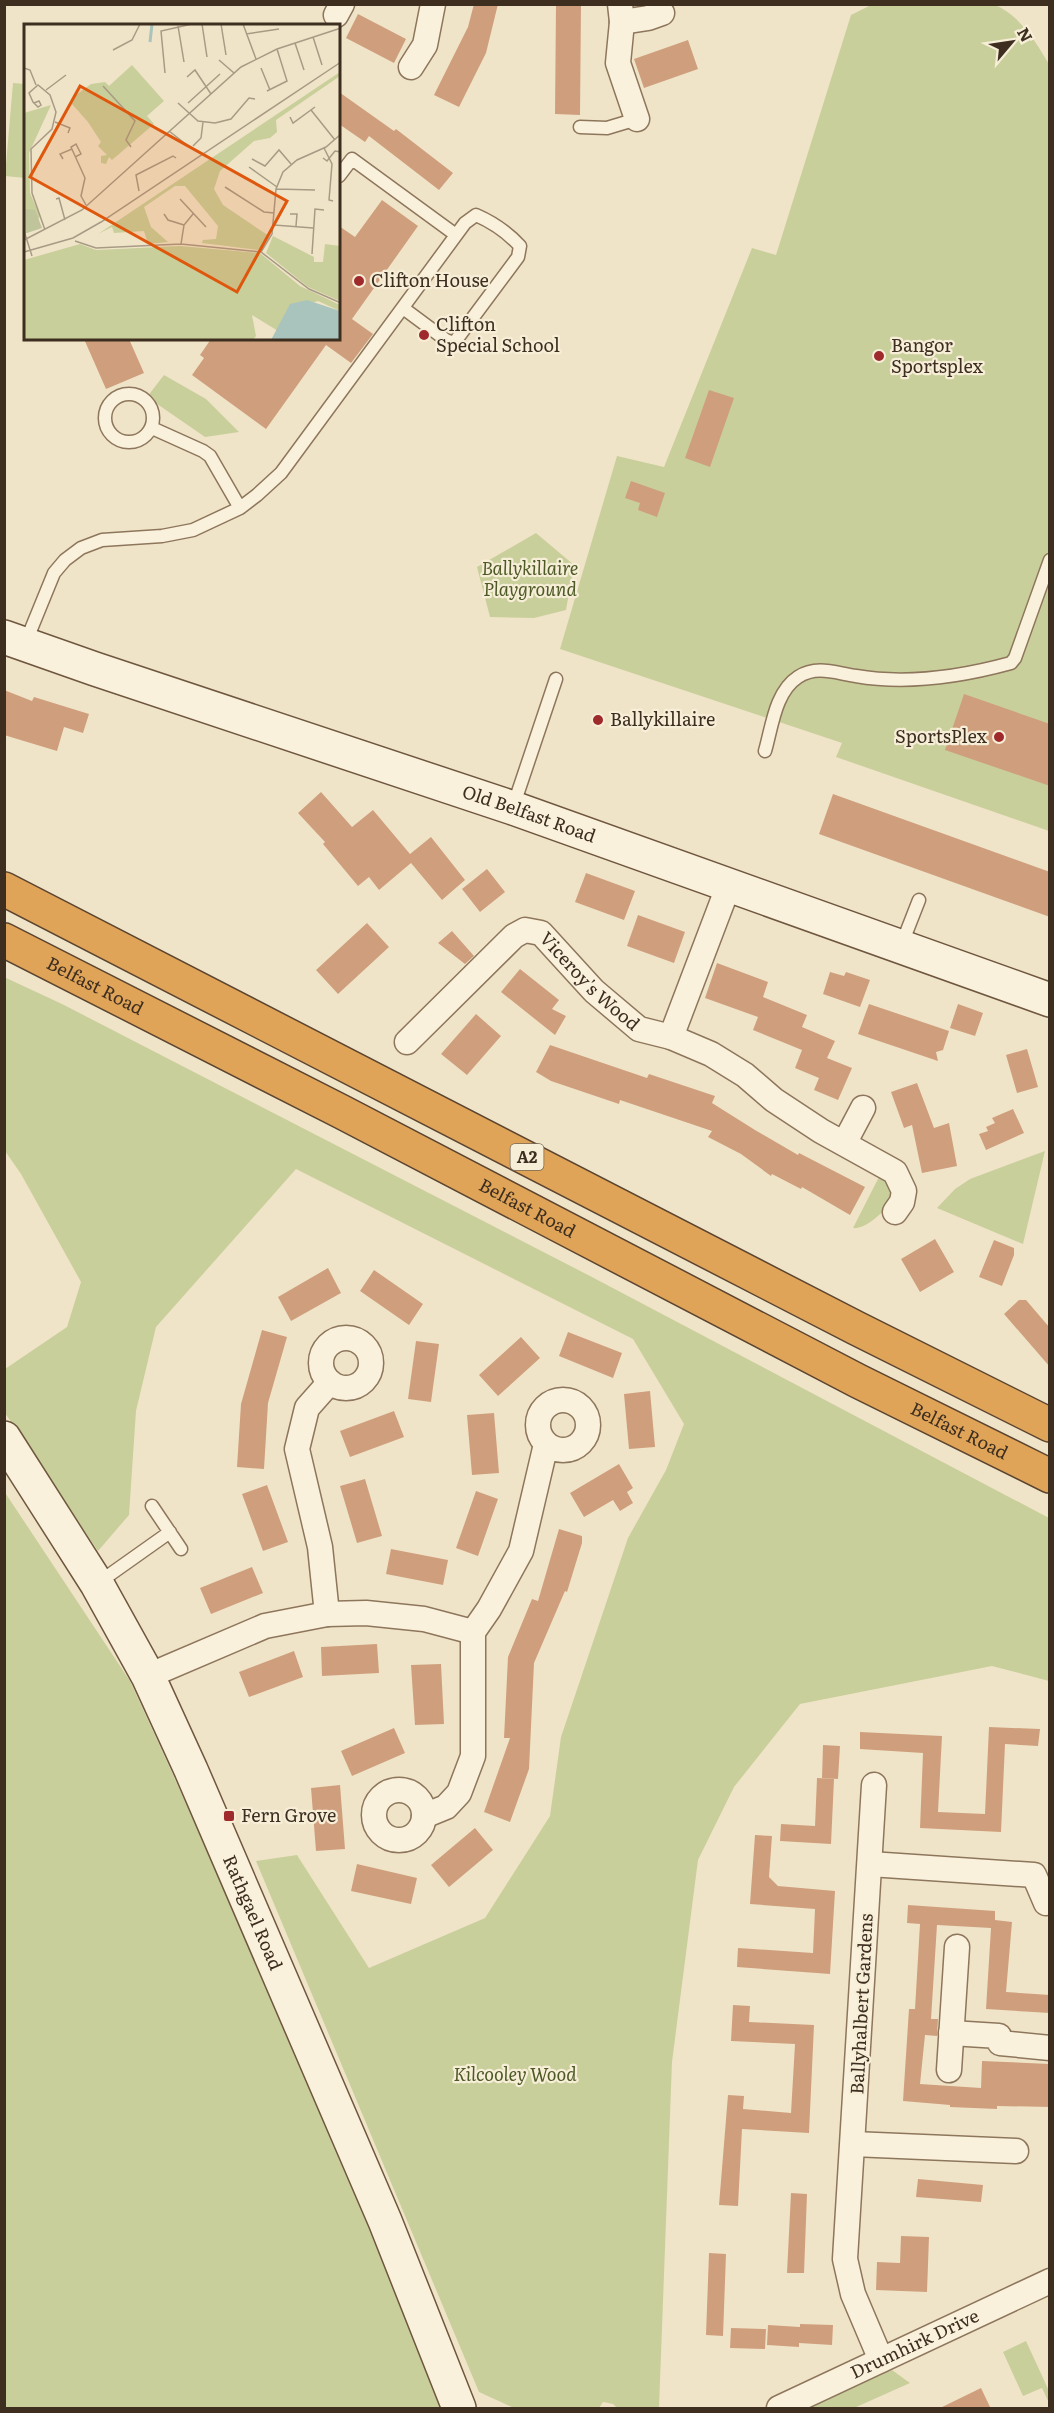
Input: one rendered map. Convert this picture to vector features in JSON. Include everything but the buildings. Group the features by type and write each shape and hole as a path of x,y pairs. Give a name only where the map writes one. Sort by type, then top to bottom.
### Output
{"highway":[{"name":"A2","path":"4,889 856,1328 1050,1425"},
{"name":"Belfast Road","path":"4,940 352,1117 858,1381 1050,1476"}],"street":[{"path":"411,67 425,45 428,6"},
{"path":"637,120 618,63 621,13 648,18 662,12"},
{"name":"Old Belfast Road","path":"15,640 95,669 513,808 728,887 1050,1000"},
{"path":"671,1037 728,887"},
{"name":"Viceroy's Wood","path":"407,1042 514,936 525,930 541,933 594,991 639,1029 671,1037 711,1054 745,1075 774,1100 821,1131 846,1142 895,1172 904,1191 902,1202 895,1212"},
{"path":"846,1142 863,1108"},
{"path":"327,1614 320,1547 297,1449 307,1408 330,1382"},
{"name":"Rathgael Road","path":"4,1438 97,1584 148,1676 201,1792 385,2221 459,2409"},
{"path":"424,1816 446,1807 459,1793 473,1756 473,1632 489,1609 521,1551 546,1444"},
{"path":"148,1676 265,1626 327,1614 366,1613 424,1619 473,1632"},
{"name":"Ballyhalbert Gardens","path":"874,1785 845,2259 853,2294 881,2360"},
{"path":"870,1864 1034,1875 1046,1903"},
{"path":"949,2070 957,1947"},
{"path":"951,2033 999,2036 1000,2043 1050,2048"},
{"path":"853,2144 1016,2151"},
{"name":"Drumhirk Drive","path":"779,2409 1050,2281"}],"lane":[{"path":"580,127 607,128 637,120"},
{"path":"340,175 352,159 456,235"},
{"path":"15,640 54,573 65,560 81,548 102,540 162,536 193,531 240,508 281,473 456,235 476,215 513,238 520,246 518,257 454,343 446,340 403,308"},
{"path":"124,394 139,396 150,406 154,420 152,428 140,440 124,442 110,433 106,426 107,409 111,402 124,394"},
{"path":"152,428 210,456 240,508"},
{"path":"765,752 780,698 796,678 806,673 818,670 836,671 854,676 906,681 941,678 1011,663 1015,658 1050,560"},
{"path":"513,808 556,679"},
{"path":"901,947 918,900"},
{"path":"152,1506 181,1549"},
{"path":"97,1584 170,1533"}],"green space":[{"name":"Bangor Sportsplex","path":"873,4 993,4 1019,22 1049,64 1049,831 836,757 842,743 560,649 617,456 664,467 752,248 776,255 851,15"},
{"path":"13,83 24,84 24,178 5,176"},
{"path":"164,375 206,399 239,432 205,437 147,397"},
{"name":"Ballykillaire Playground","path":"536,533 574,565 566,610 534,618 490,617 477,567"},
{"name":"Kilcooley Wood","path":"4,977 62,1004 590,1276 1049,1518 1049,1681 992,1666 800,1704 734,1787 698,1860 672,2062 659,2408 617,2408 613,2404 603,2402 599,2408 514,2408 479,2392 256,1861 297,1855 369,1968 485,1918 550,1816 561,1737 628,1538 666,1470 684,1424 633,1339 296,1169 156,1327 136,1411 129,1515 98,1551 5,1413 5,1369 67,1327 81,1282 21,1174 5,1151"},
{"path":"1045,1151 1023,1244 937,1208 955,1189 970,1179"},
{"path":"882,1171 894,1186 891,1200 875,1219 863,1226 853,1228"},
{"path":"4,1491 130,1681 380,2226 450,2408 5,2408"},
{"path":"1026,2341 1049,2391 1049,2403 1042,2388 1023,2396 1003,2352"},
{"path":"892,2370 910,2383 854,2408 811,2408 819,2402"}],"place":[{"name":"Clifton House","path":"359,281"},
{"name":"Clifton Special School","path":"424,335"},
{"name":"Bangor Sportsplex","path":"879,356"},
{"name":"Ballykillaire","path":"598,720"},
{"name":"SportsPlex","path":"999,737"},
{"name":"Fern Grove","path":"229,1816"}]}
